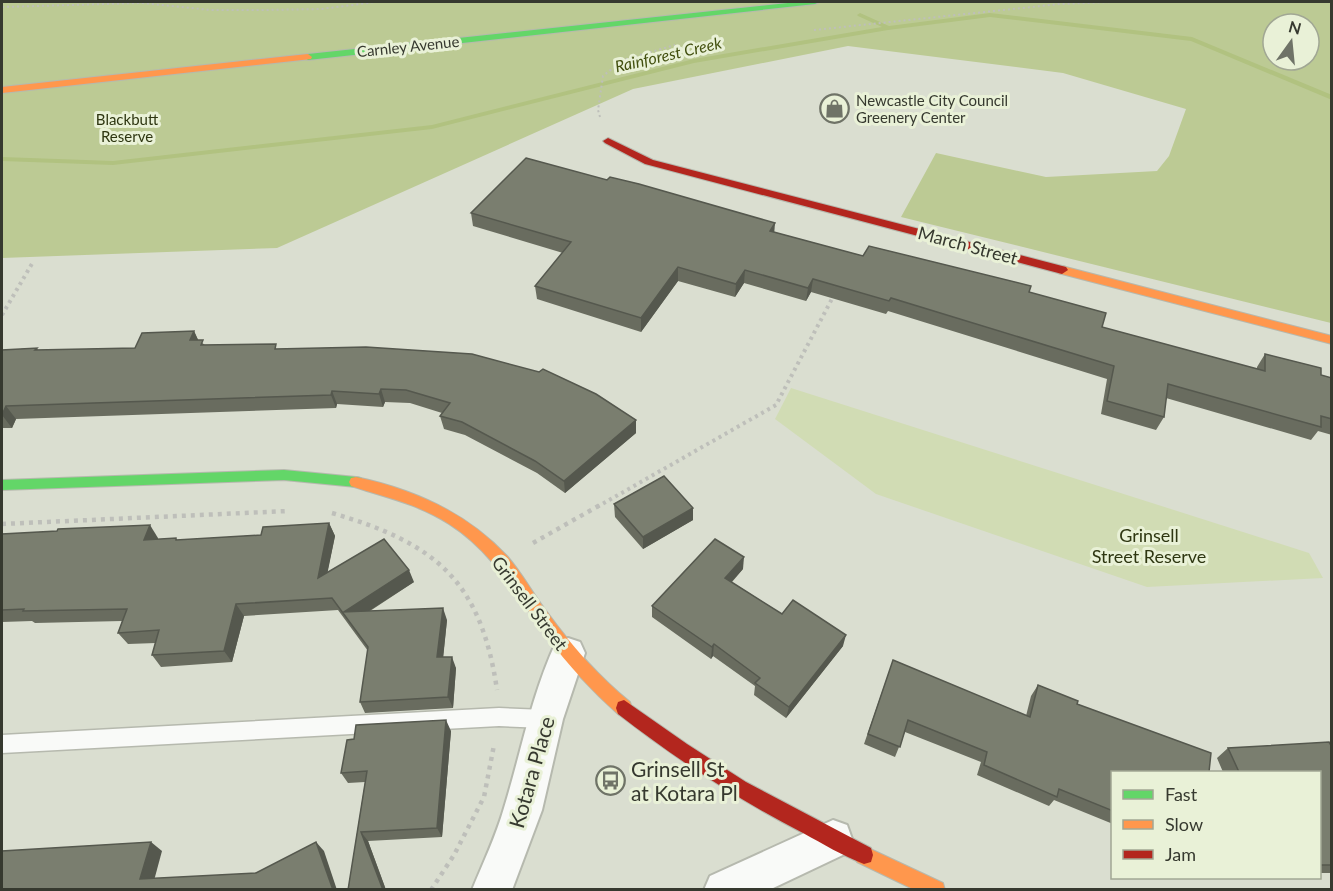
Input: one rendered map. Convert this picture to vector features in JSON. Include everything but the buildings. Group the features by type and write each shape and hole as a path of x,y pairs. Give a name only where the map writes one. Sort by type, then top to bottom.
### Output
{"street":[{"name":"Carnley Avenue","path":"2,90 815,2"},
{"name":"March Street","path":"608,141 649,162 1332,340"},
{"name":"Grinsell Street","path":"2,486 284,475 365,482 393,489 430,505 460,524 501,561 568,653 612,698 671,744 747,791 833,839 936,890"},
{"name":"Kotara Place","path":"492,890 523,810 545,719 568,653"},
{"path":"724,890 833,839"}],"lane":[{"path":"2,744 499,717 545,719"}],"path":[{"path":"2,7 143,2 210,10 321,9 376,2"},
{"path":"814,30 1060,4 1113,2"},
{"path":"608,141 598,110 603,76 623,60 686,44"},
{"path":"2,315 33,262"},
{"path":"501,561 776,405 836,292"},
{"path":"2,524 299,511"},
{"path":"320,512 363,522 395,534 430,555 461,585 488,640 495,674 499,717 484,797 454,855 431,890"}],"green space":[{"name":"Blackbutt Reserve","path":"2,2 1331,2 1331,323 901,217 936,153 1046,177 1157,171 1169,156 1186,109 1063,73 848,46 633,89 277,248 2,258"},
{"name":"Grinsell Street Reserve","path":"791,388 1309,553 1323,578 1147,587 876,494 775,419"}],"waterway":[{"path":"860,15 887,27"},
{"name":"Rainforest Creek","path":"2,159 113,163 432,127 694,61 888,28 990,15 1192,39 1332,98"}],"traffic: fast":[{"path":"308,57 815,2"},
{"path":"2,485 284,475 356,482"}],"traffic: slow":[{"path":"2,90 308,57"},
{"path":"1062,270 1332,340"},
{"path":"356,482 397,493 436,509 487,545 510,571 574,658 624,708"},
{"path":"864,855 936,890"}],"traffic: jam":[{"path":"608,141 649,162 1062,270"},
{"path":"624,708 710,770 801,823 864,855"}],"place":[{"name":"Newcastle City Council Greenery Center","path":"835,109"},
{"name":"Grinsell St at Kotara Pl","path":"610,780"}]}
